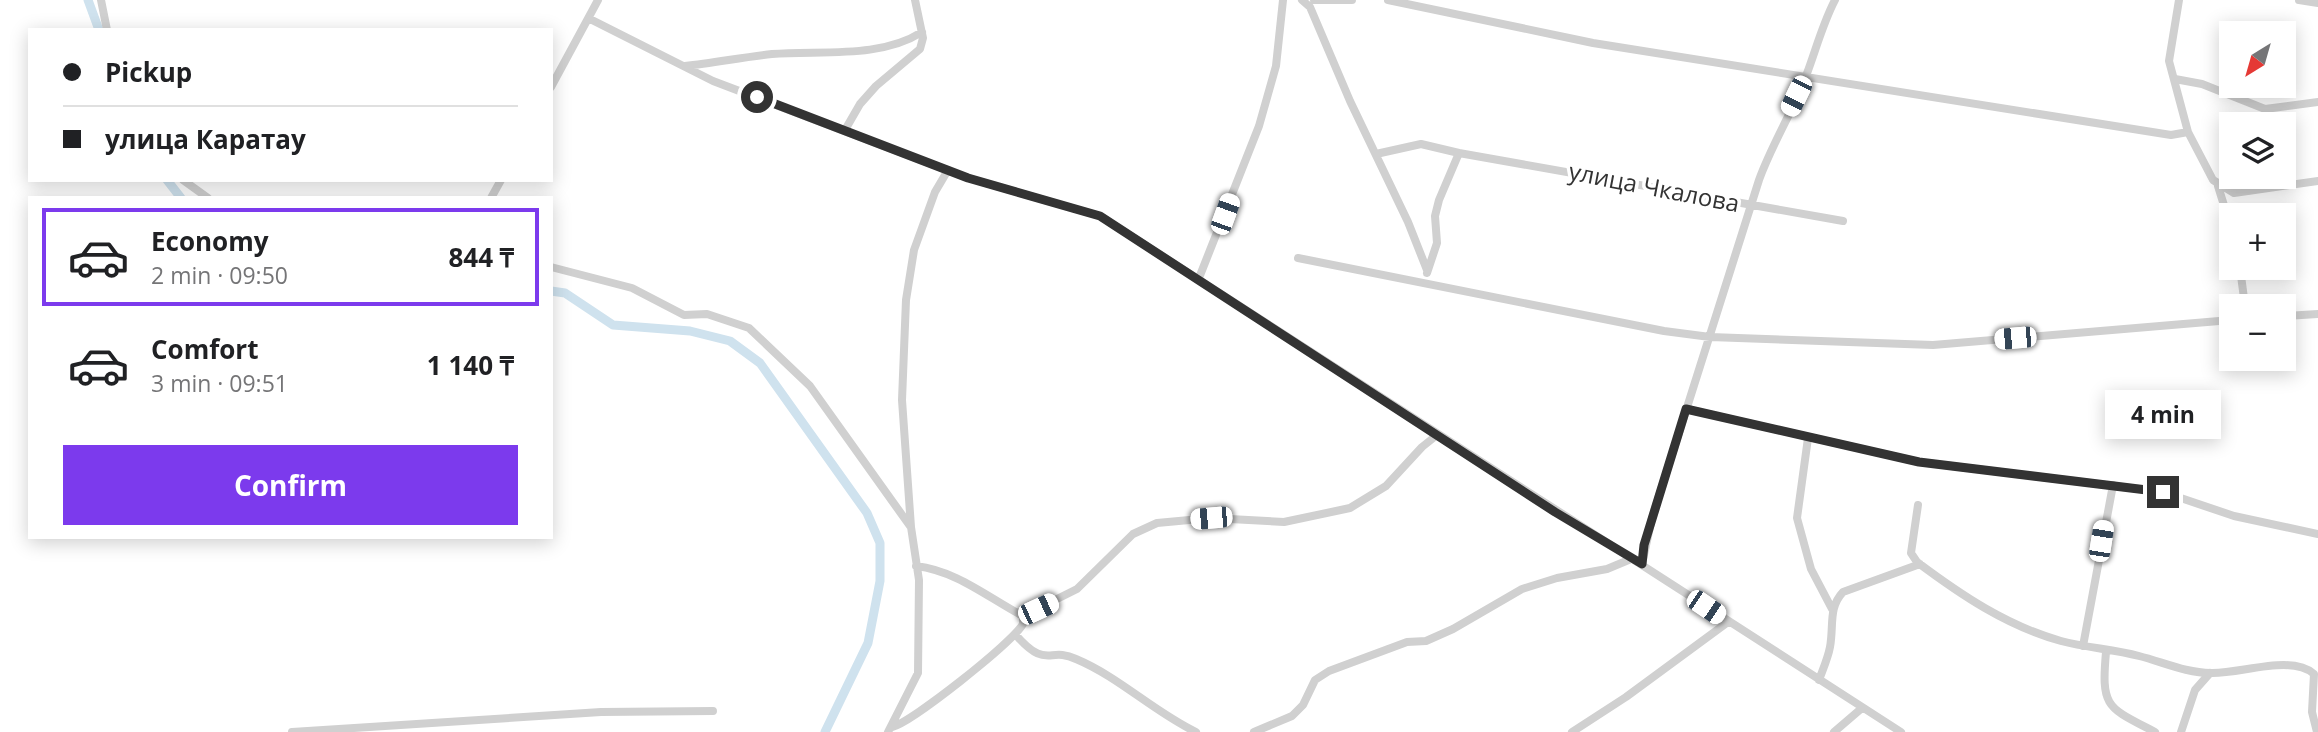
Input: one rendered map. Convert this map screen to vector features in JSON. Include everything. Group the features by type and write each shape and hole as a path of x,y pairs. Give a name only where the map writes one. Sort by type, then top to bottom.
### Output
{"street":[{"path":"101,0 107,28"},
{"path":"553,84 598,0"},
{"path":"845,130 876,86 915,56 920,49 922,32 915,0"},
{"path":"1199,278 1259,126 1276,66 1283,0"},
{"path":"1302,0 1310,7 1408,222 1427,273 1428,284"},
{"path":"1314,0 1352,0"},
{"path":"1388,0 1592,43 2171,135 2188,132"},
{"path":"1642,564 1644,545 1686,409 1774,141 1806,76 1823,23 1835,0"},
{"path":"2179,0 2169,61 2188,132 2218,186 2223,203"},
{"path":"2299,0 2318,3"},
{"path":"590,19 713,81 948,170 1085,209 1199,278 1437,435 1901,732"},
{"path":"685,66 771,54 882,48 906,42 922,32"},
{"path":"2175,79 2202,84 2265,109 2318,102"},
{"name":"улица Чкалова","path":"1376,154 1422,144 1843,221"},
{"path":"1427,273 1437,243 1435,216 1439,200 1462,153"},
{"path":"890,729 918,673 919,592 911,527 902,400 906,300 915,250 935,192 948,170"},
{"path":"2218,186 2234,193 2318,181"},
{"path":"186,182 205,196"},
{"path":"1298,258 1664,331 1710,337 1933,345 2219,321"},
{"path":"553,268 632,288 684,315 706,314 750,328 810,386 911,527"},
{"path":"2296,315 2318,314"},
{"path":"1686,409 1919,462 2163,492 2234,516 2318,534"},
{"path":"1023,616 1077,589 1133,534 1157,523 1211,518 1284,522 1350,508 1386,486 1422,447 1437,435"},
{"path":"1808,438 1797,518 1811,569 1832,609"},
{"path":"2083,646 2113,485"},
{"path":"1918,505 1910,542 1911,553 1920,564 1990,612 2057,640 2106,652 2138,655 2181,669 2210,673 2293,664 2306,667 2314,674 2312,712 2317,732"},
{"path":"1254,732 1292,716 1303,705 1315,680 1329,671 1407,642 1426,641 1522,589 1557,578 1606,569 1631,559"},
{"path":"1819,680 1830,650 1832,609 1843,592 1920,564"},
{"path":"916,566 931,567 960,578 1023,616"},
{"path":"890,729 920,713 1015,634 1023,624 1023,616"},
{"path":"1572,732 1626,697 1728,622"},
{"path":"1015,634 1026,646 1044,657 1074,657 1196,732"},
{"path":"2106,652 2106,699 2112,707 2155,732"},
{"path":"2181,732 2196,690 2210,673"},
{"path":"1834,732 1862,708"},
{"path":"292,732 532,715 713,711"}],"waterway":[{"path":"88,0 98,28"},
{"path":"169,182 179,196"},
{"path":"553,291 565,293 613,325 690,331 730,341 760,363 867,513 880,543 880,581 868,643 825,732"}],"route":[{"path":"757,97 968,178 1085,209 1100,216 1241,305 1555,512 1642,564 1644,545 1686,409 1919,462 2163,492"}]}
